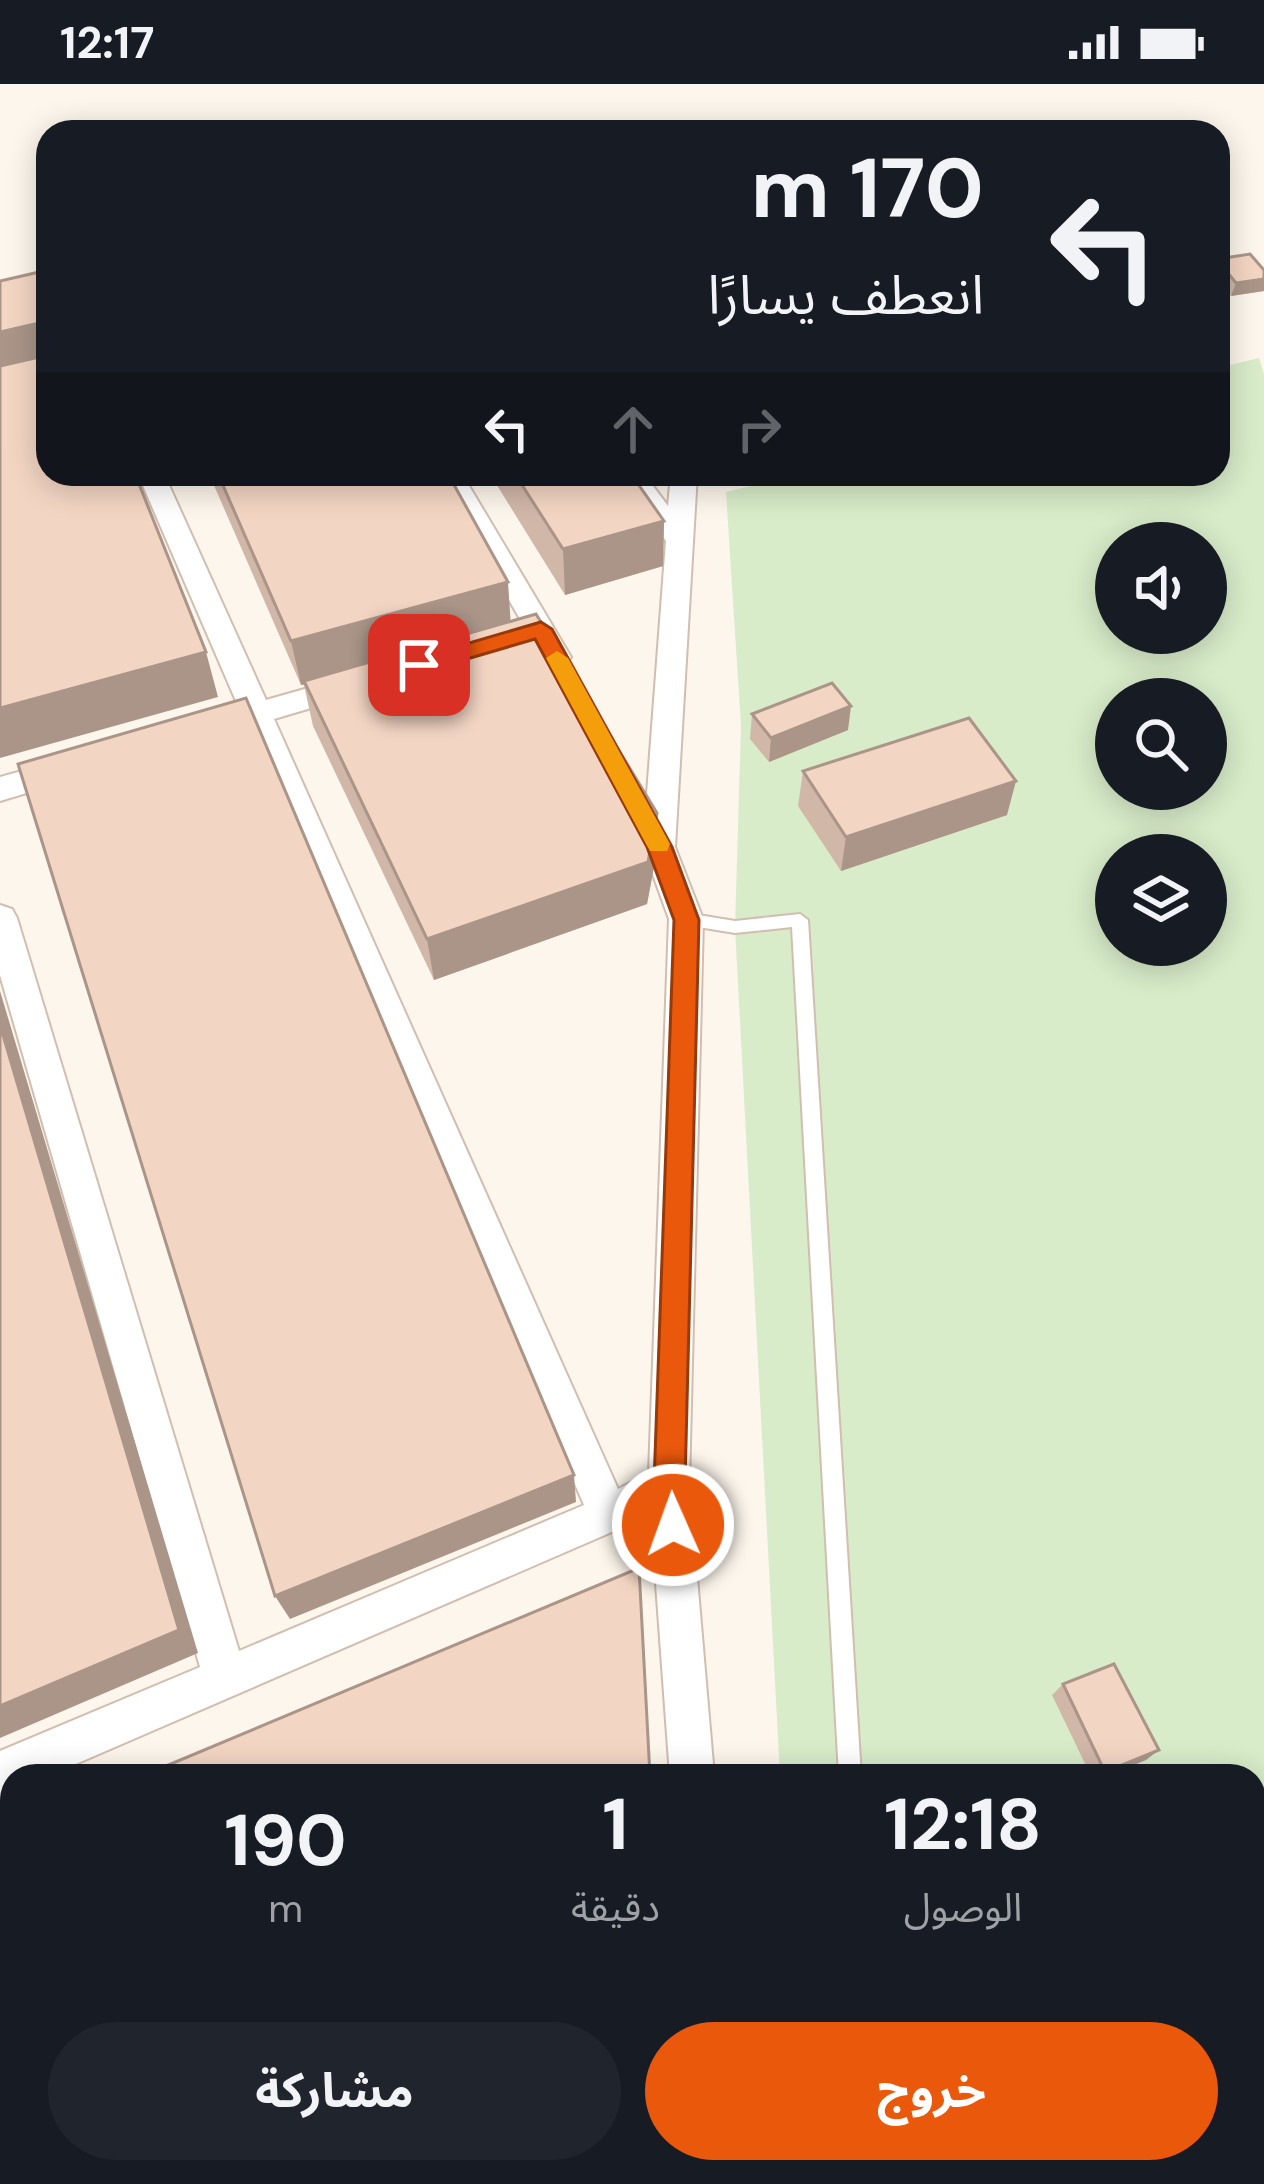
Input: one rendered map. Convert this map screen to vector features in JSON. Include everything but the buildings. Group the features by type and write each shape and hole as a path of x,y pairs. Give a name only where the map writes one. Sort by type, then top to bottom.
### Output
{"street":[{"path":"156,486 609,1515"},
{"path":"455,486 530,632 573,688"},
{"path":"639,486 681,542"},
{"path":"659,847 683,486"},
{"path":"214,726 388,674"},
{"path":"0,789 107,758"},
{"path":"627,787 659,847 686,920 670,1484 691,1764"},
{"path":"0,918 225,1678"},
{"path":"23,1764 609,1515 670,1484"}],"lane":[{"path":"686,920 735,927 800,920 849,1764"}],"green space":[{"path":"1259,358 1264,374 1264,1764 779,1764 735,927 741,726 726,492 750,486 1230,486 1230,365"}],"slow traffic":[{"path":"557,658 658,844"}],"route":[{"path":"419,665 541,629 659,847 686,920 670,1484 673,1525"}]}
